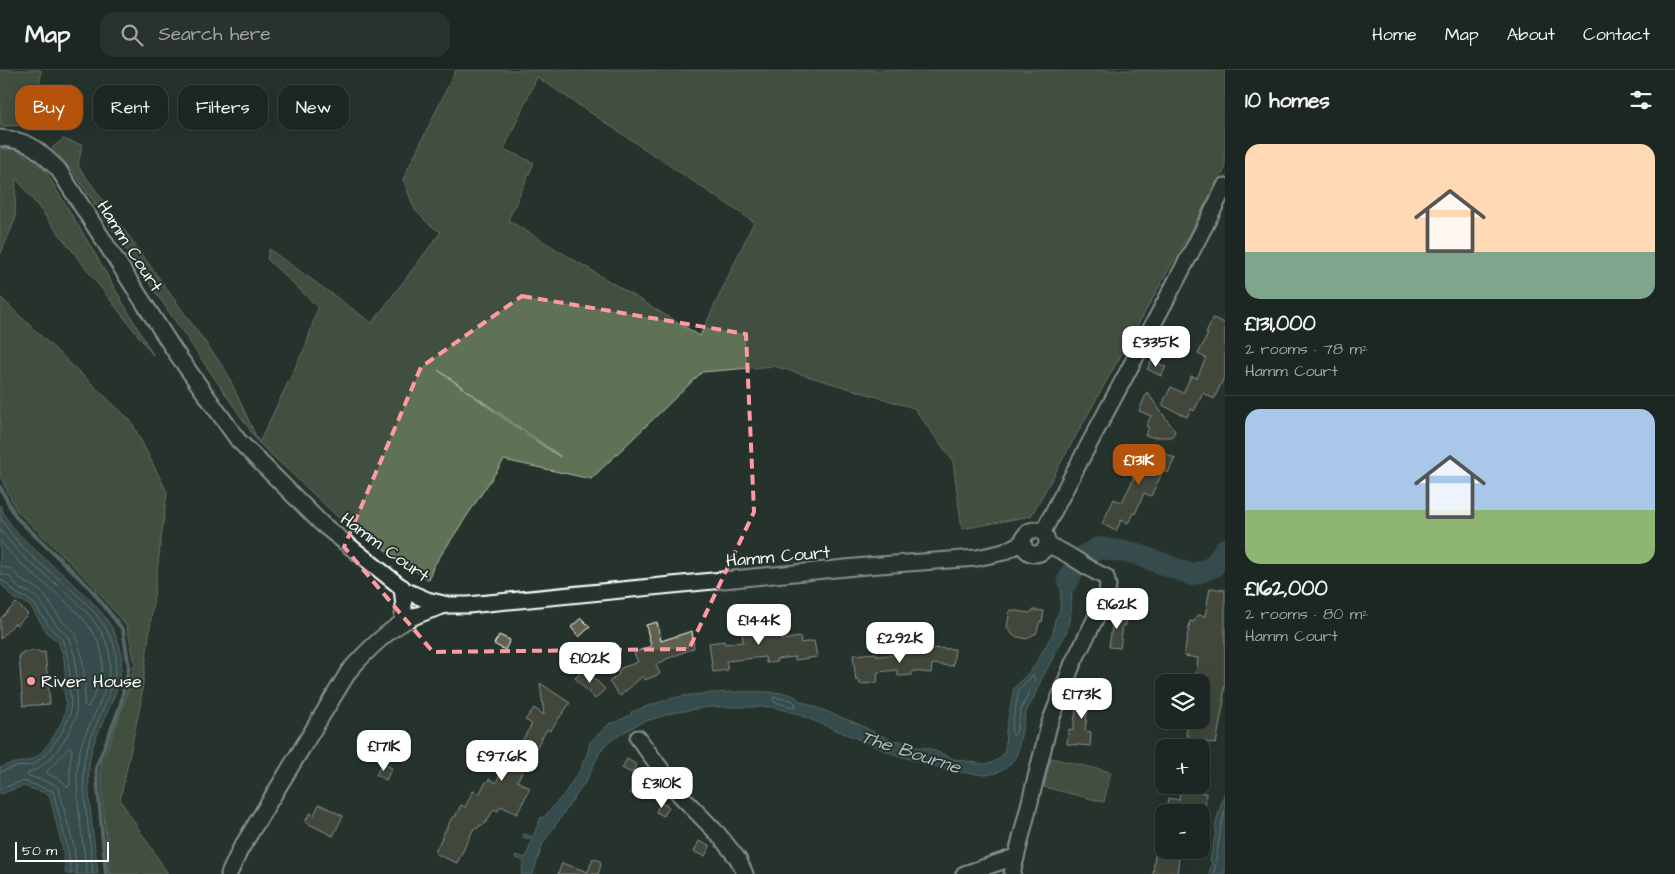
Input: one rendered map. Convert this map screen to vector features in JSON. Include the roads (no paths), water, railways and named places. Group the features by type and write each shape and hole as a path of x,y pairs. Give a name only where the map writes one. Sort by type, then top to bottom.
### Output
{"street":[{"name":"Hamm Court","path":"0,138 14,139 33,146 58,169 174,350 238,440 322,524 402,587 427,600 448,605 468,605 870,566 977,558 1004,552 1023,542 1026,550 1034,554 1042,552 1045,539"},
{"path":"1012,874 1049,724 1074,663 1106,598 1108,584 1106,577 1090,570 1072,555 1045,539 1102,416 1187,262 1225,186"},
{"path":"402,587 404,607 402,623"},
{"path":"229,874 240,850 349,671 362,656 402,623 424,612 448,605"},
{"path":"638,738 680,795 718,834 738,859 744,874"},
{"path":"964,874 1015,857"}],"water":[{"path":"0,505 9,523 23,539 97,607 109,622 121,652 119,681 92,749 90,762 89,793 98,874 66,874 63,850 49,794 23,786 0,794 0,768 35,757 41,753 56,733 65,713 66,703 63,686 66,685 64,658 58,641 48,634 31,607 24,602 14,599 0,583"},
{"path":"1075,558 1082,565 1077,571 1072,588 1071,612 1066,633 1026,712 1017,754 1006,768 996,773 985,775 949,771 896,755 798,714 773,707 708,707 672,713 640,723 608,742 601,750 586,781 543,843 533,874 521,874 524,861 515,858 516,855 526,858 532,840 523,837 524,834 533,837 541,817 543,818 565,793 582,767 590,742 610,723 614,723 632,714 631,712 676,697 740,692 786,694 858,724 890,740 901,741 914,747 928,748 954,759 983,764 992,763 1000,758 1005,751 1006,730 1014,688 1034,667 1053,633 1055,620 1060,610 1061,590 1064,579 1069,565"},
{"path":"1225,791 1225,874 1209,874 1215,826"}],"waterway":[{"path":"0,487 16,517 91,589 123,630 129,667 120,707 96,768 106,874"},
{"name":"The Bourne","path":"1068,581 1079,559 1098,548 1134,553 1192,575 1213,567 1225,549"}],"place":[{"name":"River House","path":"31,681"}]}
